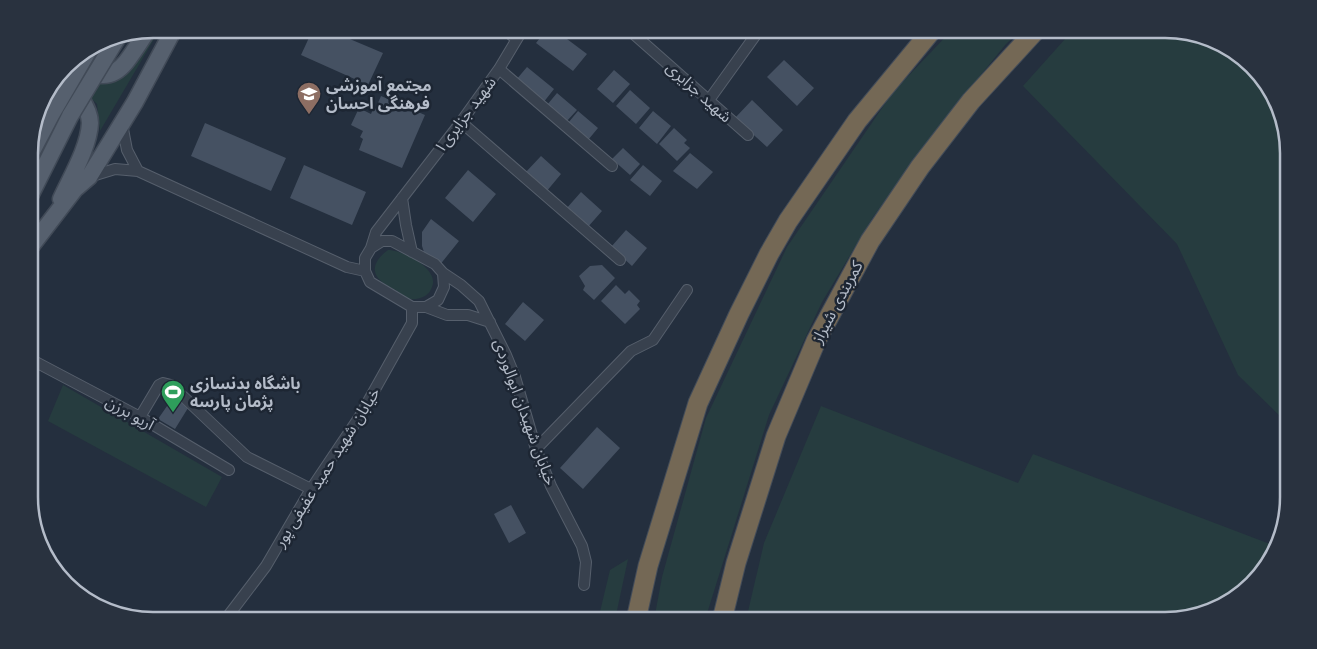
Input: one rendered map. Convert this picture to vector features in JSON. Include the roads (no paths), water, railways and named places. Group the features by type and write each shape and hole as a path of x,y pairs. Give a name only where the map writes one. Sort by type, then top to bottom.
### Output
{"highway":[{"path":"638,612 648,566 698,403 769,254 788,221 857,121 926,38"},
{"name":"کمربندی شیراز","path":"724,611 736,563 774,444 816,341 870,241 920,167 971,101 1029,38"}],"main road":[{"path":"80,63 92,74 113,73 125,63 142,38"},
{"path":"38,237 75,189 90,177 122,124 169,38"},
{"path":"38,180 70,116 113,45"},
{"path":"38,140 83,61"},
{"path":"38,246 87,140 90,122 88,111 76,90 66,83 61,83"}],"street":[{"name":"شهید جزایری","path":"638,38 748,135"},
{"path":"709,100 754,38"},
{"name":"شهید جزایری۱","path":"371,248 376,232 461,122 499,69 516,39"},
{"path":"499,69 612,166"},
{"path":"461,122 620,260"},
{"path":"122,124 127,150 138,170"},
{"path":"90,177 115,169 138,170 347,267 365,271"},
{"path":"402,198 412,252"},
{"path":"382,241 392,241 434,264 443,273 444,287 438,300 426,307 412,307 370,282 365,271 364,258 371,248 382,241"},
{"name":"خیابان شهیدان ابوالوردی","path":"443,273 461,285 479,301 506,355 515,377 536,448 551,486 582,546 586,562 584,585"},
{"path":"536,448 631,351 653,340 687,290"},
{"name":"خیابان شهید حمید عفیفی پور","path":"231,612 266,566 311,489 360,416 412,323 412,307"},
{"name":"خیابان شهیدان ابوالوردی","path":"426,307 447,315 468,316 490,322"},
{"name":"آریو برزن","path":"38,363 140,417 229,470"},
{"path":"140,417 159,385 163,383 171,385 248,457 311,489"}],"place":[{"name":"مجتمع آموزشی فرهنگی احسان","path":"309,115"},
{"name":"باشگاه بدنسازی پژمان پارسه","path":"173,413"}]}
